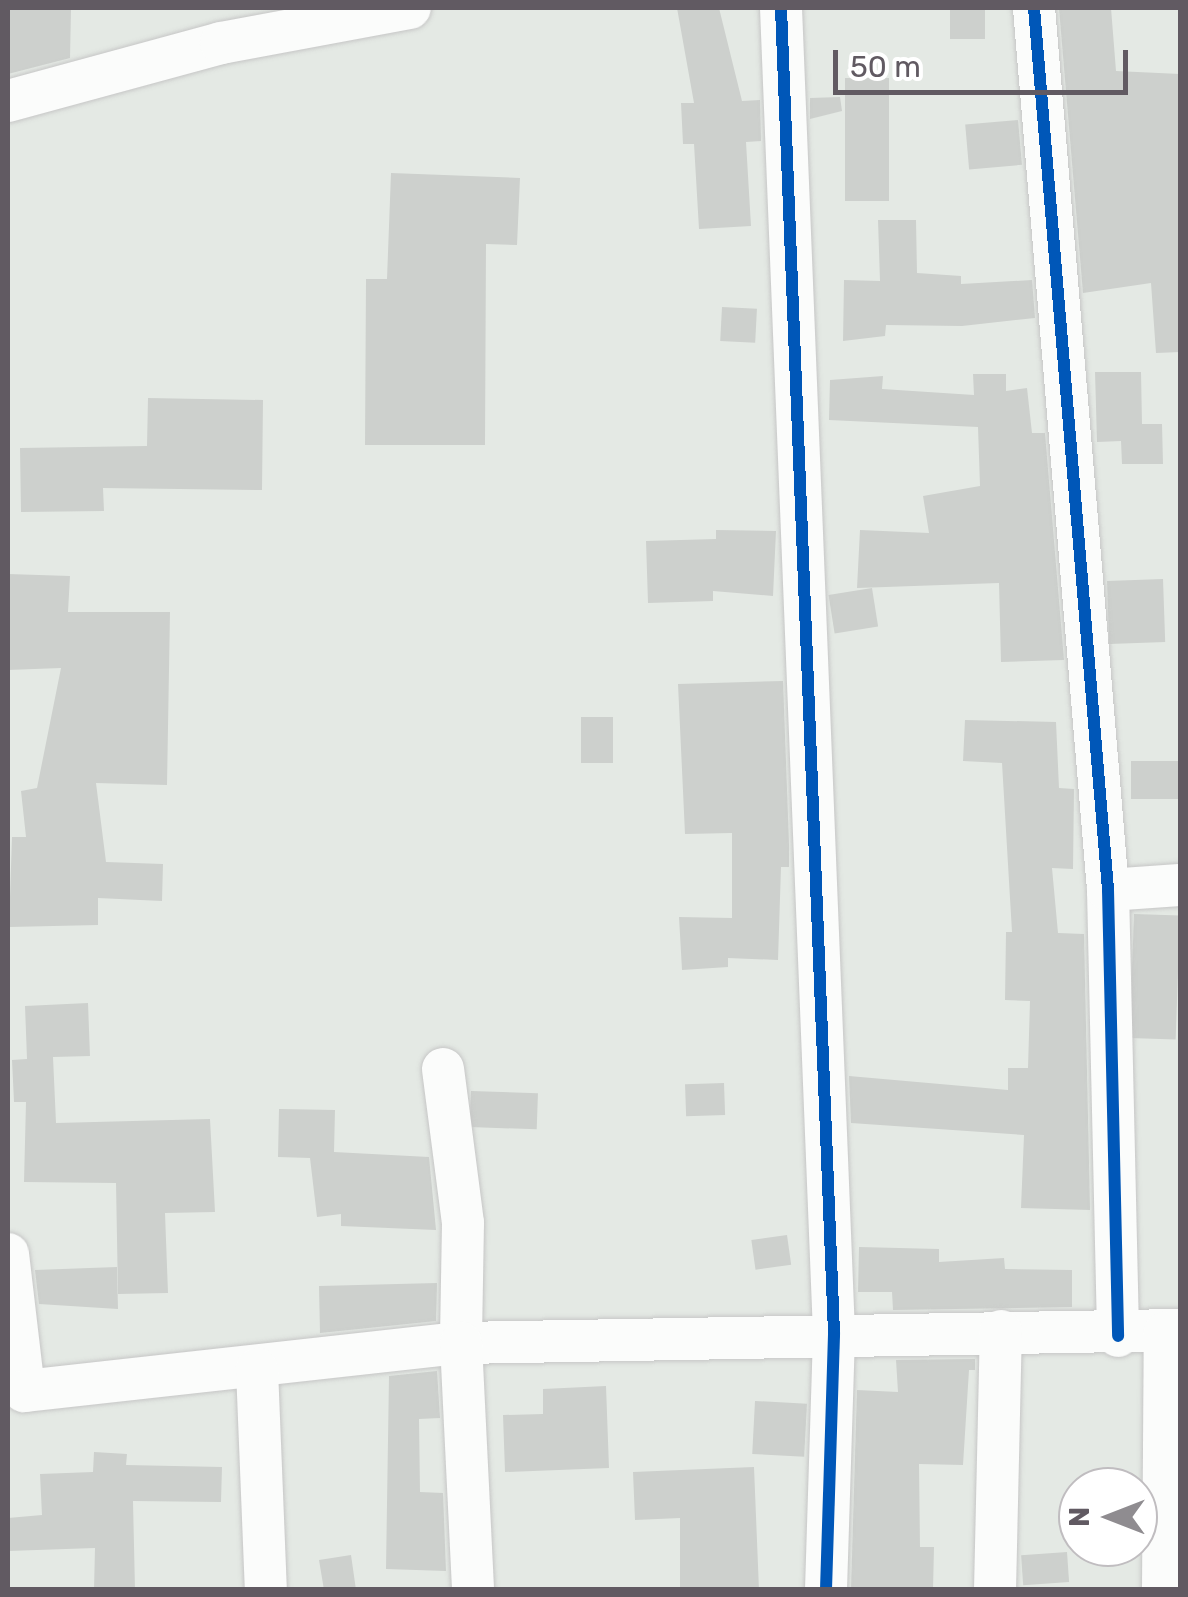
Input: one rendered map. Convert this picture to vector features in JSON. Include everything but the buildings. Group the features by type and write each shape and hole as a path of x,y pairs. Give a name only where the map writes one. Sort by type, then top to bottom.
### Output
{"street":[{"path":"8,102 221,25 410,8"},
{"path":"781,8 834,1335 826,1590"},
{"path":"1034,8 1108,890 1118,1336"},
{"path":"1108,890 1180,885"},
{"path":"443,1069 463,1223 461,1343 473,1590"},
{"path":"8,1254 16,1392 257,1369 461,1343 1001,1331 1118,1336 1173,1331 1163,1590"},
{"path":"995,1590 1001,1331"},
{"path":"257,1369 266,1590"}],"cycle path":[{"path":"781,8 834,1335 826,1590"},
{"path":"1034,8 1108,890 1118,1336"}]}
